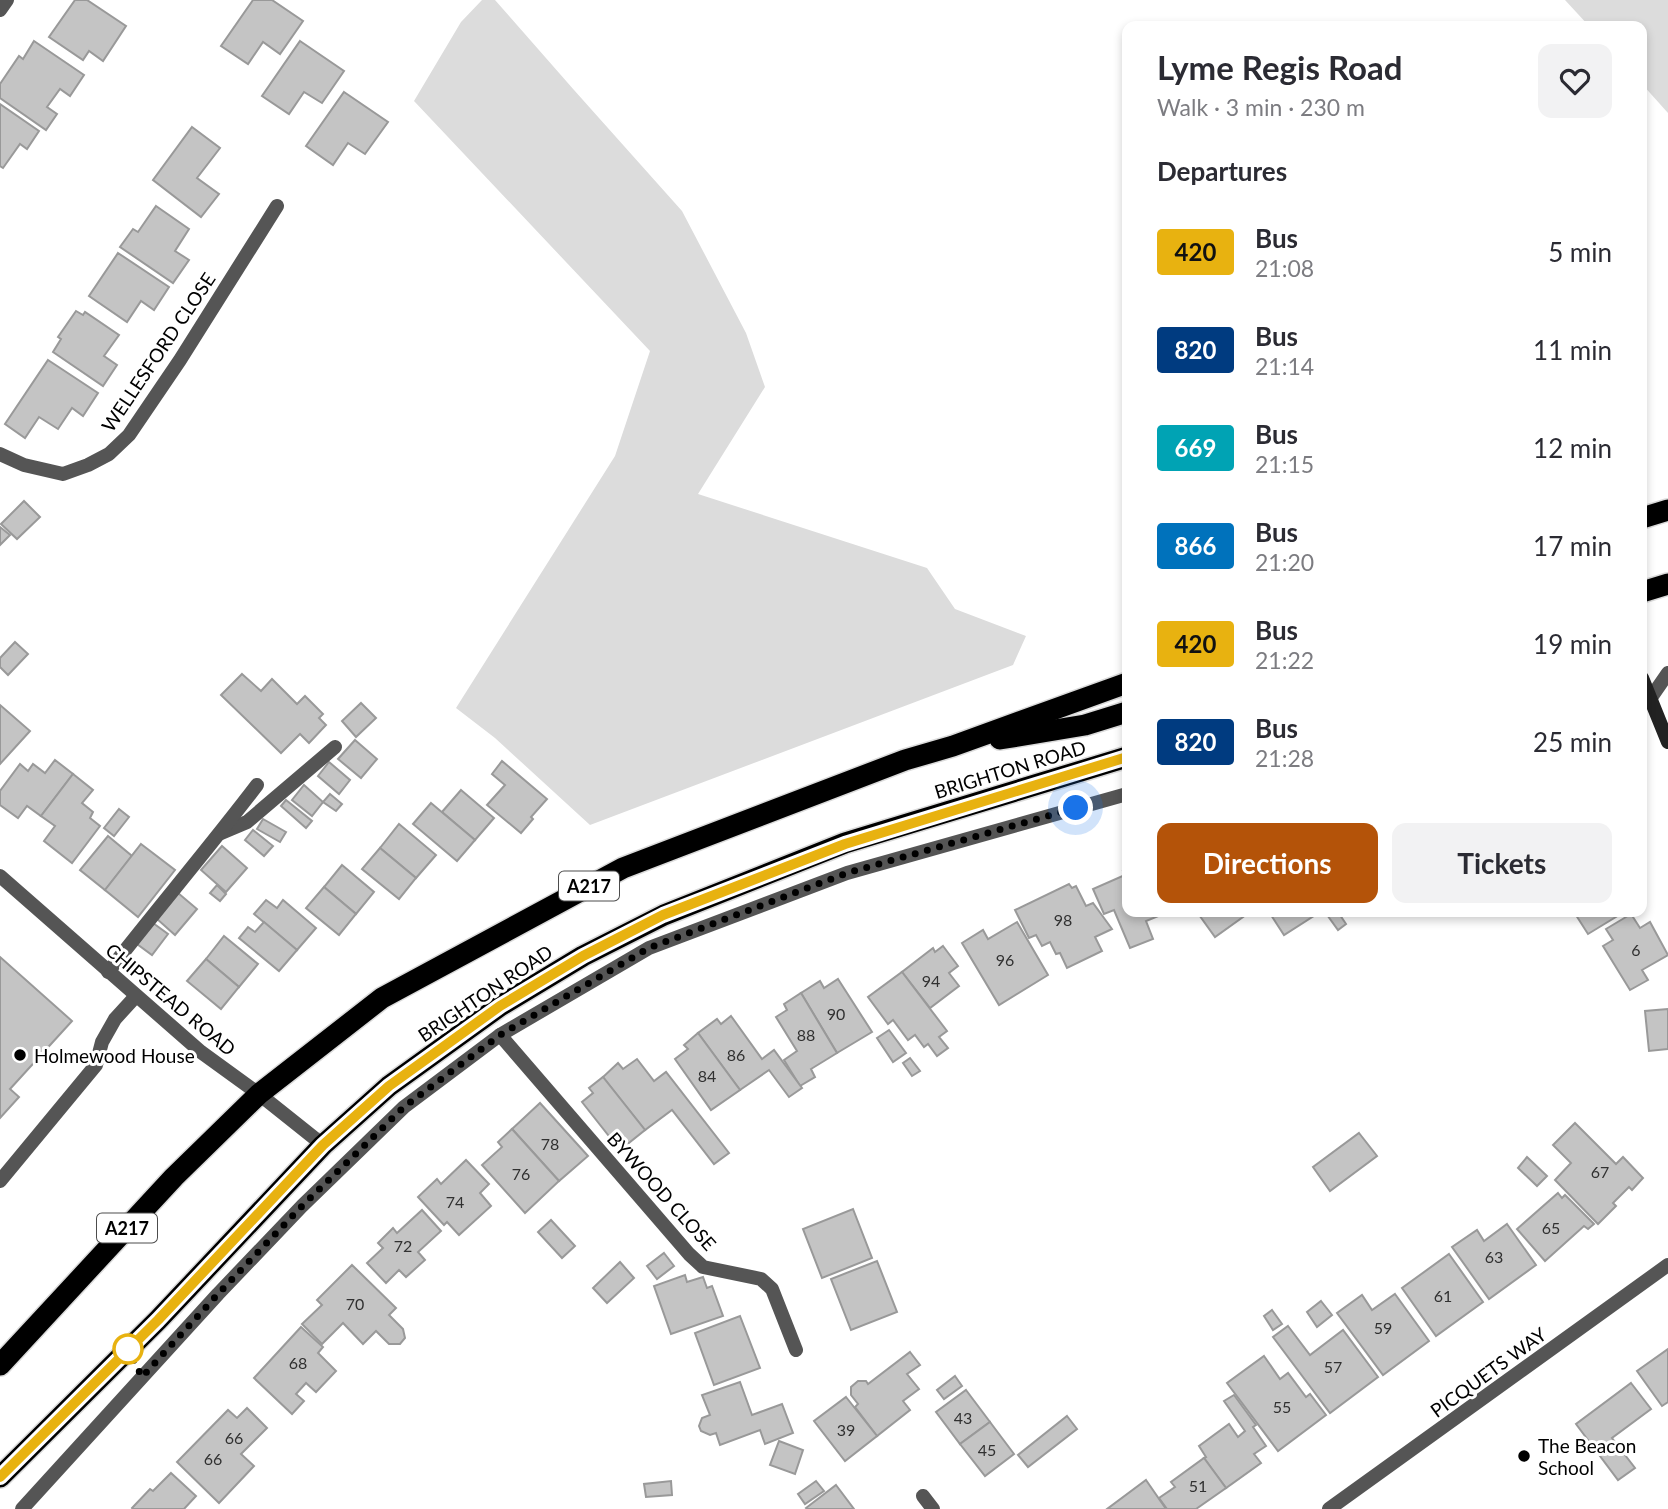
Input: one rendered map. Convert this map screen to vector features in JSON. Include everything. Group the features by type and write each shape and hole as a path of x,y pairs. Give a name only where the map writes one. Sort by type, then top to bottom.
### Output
{"highway":[{"path":"1647,516 1668,510"},
{"path":"1647,590 1668,584"},
{"name":"BRIGHTON ROAD","path":"0,1365 174,1177 259,1094 382,998 623,868 905,760 953,746 1122,685"},
{"path":"953,746 1085,725 1122,714"},
{"name":"BRIGHTON ROAD","path":"0,1477 158,1320 323,1145 389,1086 500,1006 583,956 663,915 845,844 1122,759"}],"main road":[{"path":"1647,701 1668,742"}],"street":[{"path":"0,10 7,0"},
{"name":"WELLESFORD CLOSE","path":"0,454 24,465 63,474 109,454 129,435 180,360 277,206"},
{"path":"1647,698 1668,673"},
{"path":"220,834 247,822 335,747"},
{"path":"108,972 257,785"},
{"path":"22,1509 302,1206 404,1107 500,1035 649,948 847,873 1122,795"},
{"name":"CHIPSTEAD ROAD","path":"0,876 201,1052 323,1145"},
{"path":"0,1181 96,1065 102,1042 115,1018 136,996"},
{"name":"BYWOOD CLOSE","path":"500,1035 689,1254 703,1267 761,1279 772,1289 796,1350"},
{"name":"PICQUETS WAY","path":"1329,1509 1668,1265"},
{"path":"923,1496 933,1509"}],"shaded area":[{"path":"482,0 495,0 682,211 746,333 765,387 698,494 927,568 955,609 1026,636 1013,665 590,825 495,738 456,708 615,456 650,351 414,101 461,22"},
{"path":"1565,0 1668,0 1668,113 1647,90 1647,21 1584,21"}],"building":[{"path":"75,0 87,0 126,26 103,61 89,51 83,60 49,37"},
{"path":"253,0 272,0 303,21 280,54 263,42 248,64 221,46"},
{"path":"34,41 84,75 70,96 60,89 47,107 57,114 46,130 0,98 0,84 19,56 23,59"},
{"path":"300,41 344,71 322,103 304,92 289,114 262,96"},
{"path":"344,92 388,122 365,154 348,143 333,165 306,146"},
{"path":"0,104 39,131 27,149 20,144 3,168 0,166"},
{"path":"192,127 220,148 197,178 219,194 201,217 153,180"},
{"path":"156,206 189,229 175,251 189,260 173,283 120,247 133,229 138,232"},
{"path":"118,253 169,287 154,310 141,301 127,322 89,296"},
{"path":"76,311 83,315 85,312 119,335 104,356 117,365 103,386 53,352 61,339 58,337"},
{"path":"48,360 98,393 83,416 72,408 58,429 39,417 25,438 5,424"},
{"path":"24,501 40,517 17,539 1,524"},
{"path":"0,527 10,535 0,545"},
{"path":"15,642 28,654 8,675 0,667 0,658"},
{"path":"242,674 261,691 272,679 297,704 305,696 323,714 319,718 326,725 309,743 300,734 281,753 221,695"},
{"path":"361,703 376,718 356,737 342,721"},
{"path":"0,705 30,731 0,764"},
{"path":"355,740 377,759 361,778 338,759"},
{"path":"55,760 73,774 41,816 27,806 18,818 0,805 0,791 20,764 28,771 33,764 45,773"},
{"path":"502,761 547,799 521,833 487,805 505,785 492,774"},
{"path":"329,762 350,780 339,794 318,776"},
{"path":"73,774 93,790 82,803 93,812 90,818 100,826 72,863 44,841 55,826 41,816"},
{"path":"304,785 323,802 312,816 292,800"},
{"path":"461,790 494,818 475,840 442,812"},
{"path":"330,794 342,804 336,811 323,802"},
{"path":"286,800 312,821 306,828 281,806"},
{"path":"431,803 475,840 457,861 413,824"},
{"path":"119,809 129,817 114,836 104,828"},
{"path":"263,819 286,832 280,842 257,829"},
{"path":"399,824 436,855 416,878 380,848"},
{"path":"253,830 273,846 264,856 245,840"},
{"path":"108,836 132,856 105,890 80,870"},
{"path":"141,844 175,870 138,917 105,890"},
{"path":"222,846 247,868 226,892 201,870"},
{"path":"380,848 416,878 399,899 362,869"},
{"path":"342,865 374,892 356,914 324,887"},
{"path":"1122,876 1122,917 1156,917 1146,921 1153,939 1130,948 1114,910 1104,914 1093,889"},
{"path":"1069,884 1072,888 1076,886 1086,906 1093,903 1112,929 1095,937 1102,951 1067,968 1060,953 1056,954 1050,942 1042,946 1036,935 1029,938 1015,910"},
{"path":"217,885 226,894 220,901 210,893"},
{"path":"324,887 356,914 339,935 306,908"},
{"path":"178,893 197,909 175,935 157,919"},
{"path":"266,900 277,908 283,900 316,928 297,950 254,914"},
{"path":"1201,917 1243,917 1215,937"},
{"path":"1272,917 1312,917 1284,935"},
{"path":"1329,917 1341,917 1346,924 1338,930"},
{"path":"1577,917 1616,917 1588,934"},
{"path":"1626,917 1633,917 1640,928 1650,922 1668,955 1642,970 1648,980 1630,990 1603,946 1613,940 1606,929"},
{"path":"264,922 297,950 279,971 239,938 248,927 255,932"},
{"path":"1017,922 1048,975 999,1005 962,943 983,930 988,939"},
{"path":"153,923 168,934 152,955 137,944"},
{"path":"224,936 258,964 239,987 206,959"},
{"path":"943,946 958,966 949,973 959,986 930,1008 902,972 933,948 935,952"},
{"name":"Holmewood House","path":"0,957 72,1021 10,1089 19,1097 0,1118"},
{"path":"206,959 239,987 221,1009 187,981"},
{"path":"902,972 947,1031 939,1037 948,1048 937,1056 928,1044 924,1047 915,1035 908,1040 893,1020 888,1024 868,997"},
{"path":"838,979 872,1032 837,1053 801,993 820,981 824,988"},
{"path":"801,993 837,1053 811,1069 815,1077 800,1086 784,1060 797,1051 776,1017 787,1010 784,1004"},
{"path":"1668,1009 1668,1049 1649,1051 1645,1011"},
{"path":"731,1016 762,1059 774,1050 802,1088 789,1097 769,1070 740,1090 698,1033 717,1019 721,1024"},
{"path":"889,1030 906,1053 893,1062 877,1038"},
{"path":"698,1033 740,1090 711,1110 675,1059 688,1049 684,1045"},
{"path":"910,1058 920,1071 912,1076 903,1063"},
{"path":"637,1059 654,1081 666,1072 729,1153 714,1164 672,1110 645,1130 603,1077 618,1063 623,1069"},
{"path":"603,1077 645,1130 620,1150 582,1102 593,1093 589,1088"},
{"path":"540,1103 588,1156 559,1181 512,1129"},
{"path":"1575,1123 1616,1164 1623,1157 1643,1178 1632,1190 1629,1187 1613,1203 1616,1206 1598,1224 1555,1180 1571,1163 1553,1145"},
{"path":"512,1129 559,1181 525,1213 482,1165 502,1147 498,1142"},
{"path":"1359,1133 1377,1156 1330,1191 1313,1167"},
{"path":"1527,1157 1547,1176 1537,1186 1518,1168"},
{"path":"466,1160 489,1184 480,1193 491,1206 459,1235 447,1222 444,1225 418,1197 437,1179 441,1184"},
{"path":"1558,1193 1562,1198 1565,1195 1594,1224 1588,1229 1584,1226 1545,1261 1517,1229"},
{"path":"853,1209 872,1258 822,1278 803,1229"},
{"path":"422,1210 441,1231 418,1252 425,1260 406,1277 399,1270 386,1283 367,1263 383,1248 378,1243 393,1228 397,1233"},
{"path":"551,1220 575,1246 562,1258 538,1232"},
{"path":"1507,1224 1536,1265 1489,1299 1452,1247 1477,1230 1484,1241"},
{"path":"664,1253 674,1266 657,1279 647,1266"},
{"path":"1449,1254 1483,1302 1436,1336 1402,1288"},
{"path":"877,1261 897,1312 851,1330 831,1279"},
{"path":"620,1262 634,1278 607,1303 593,1288"},
{"path":"352,1265 396,1308 389,1315 403,1329 405,1338 400,1344 389,1344 376,1331 363,1344 343,1323 322,1344 302,1324 322,1305 317,1300"},
{"path":"685,1275 687,1282 703,1277 707,1288 712,1286 723,1316 671,1334 654,1286"},
{"path":"1395,1294 1429,1341 1383,1375 1337,1313 1362,1295 1372,1310"},
{"path":"1321,1301 1332,1315 1317,1327 1307,1312"},
{"path":"1272,1310 1282,1324 1273,1330 1264,1316"},
{"path":"740,1316 760,1368 714,1385 695,1333"},
{"path":"1288,1326 1310,1355 1343,1330 1378,1377 1330,1413 1273,1337"},
{"path":"301,1327 323,1347 318,1353 336,1371 316,1392 306,1383 296,1394 304,1401 292,1414 254,1378"},
{"path":"1668,1349 1668,1402 1662,1406 1637,1371"},
{"path":"910,1352 920,1365 907,1374 919,1389 903,1401 910,1410 877,1436 855,1407 858,1404 851,1395 851,1387 858,1381 866,1381 868,1384"},
{"path":"1264,1356 1280,1379 1288,1373 1306,1397 1310,1394 1326,1415 1278,1451 1227,1383"},
{"path":"955,1376 962,1386 944,1399 937,1390"},
{"path":"740,1382 752,1415 782,1404 793,1433 765,1444 760,1430 720,1445 716,1433 710,1435 701,1431 699,1426 702,1418 710,1415 702,1395"},
{"path":"1631,1383 1651,1409 1612,1438 1635,1468 1618,1480 1576,1424"},
{"path":"966,1390 990,1422 960,1444 936,1412"},
{"path":"1234,1395 1256,1425 1253,1427 1266,1446 1254,1454 1261,1463 1226,1488 1204,1458 1206,1457 1199,1446 1229,1424 1238,1437 1245,1431 1224,1401"},
{"path":"846,1397 877,1436 845,1461 814,1421"},
{"path":"247,1408 267,1428 241,1454 254,1466 219,1503 177,1462 228,1410 237,1418"},
{"path":"1067,1416 1077,1429 1028,1467 1018,1455"},
{"path":"990,1422 1014,1454 985,1476 960,1444"},
{"path":"779,1441 803,1450 795,1474 770,1465"},
{"path":"1204,1458 1226,1488 1196,1509 1167,1509 1159,1498 1175,1487 1171,1482"},
{"path":"171,1473 196,1496 184,1509 132,1508 150,1489 153,1491"},
{"path":"1146,1480 1166,1509 1107,1509"},
{"path":"671,1481 672,1495 646,1497 644,1484"},
{"path":"816,1481 824,1491 805,1504 798,1494"},
{"path":"836,1485 854,1509 806,1508"}],"bus line":[{"name":"420","path":"0,1477 158,1320 323,1145 389,1086 500,1006 583,956 663,915 845,844 1122,759"}],"place":[{"name":"Holmewood House","path":"20,1055"},
{"name":"The Beacon School","path":"1524,1456"}],"route":[{"path":"128,1349 142,1377 302,1206 404,1107 500,1035 649,948 847,873 1076,808"}]}
